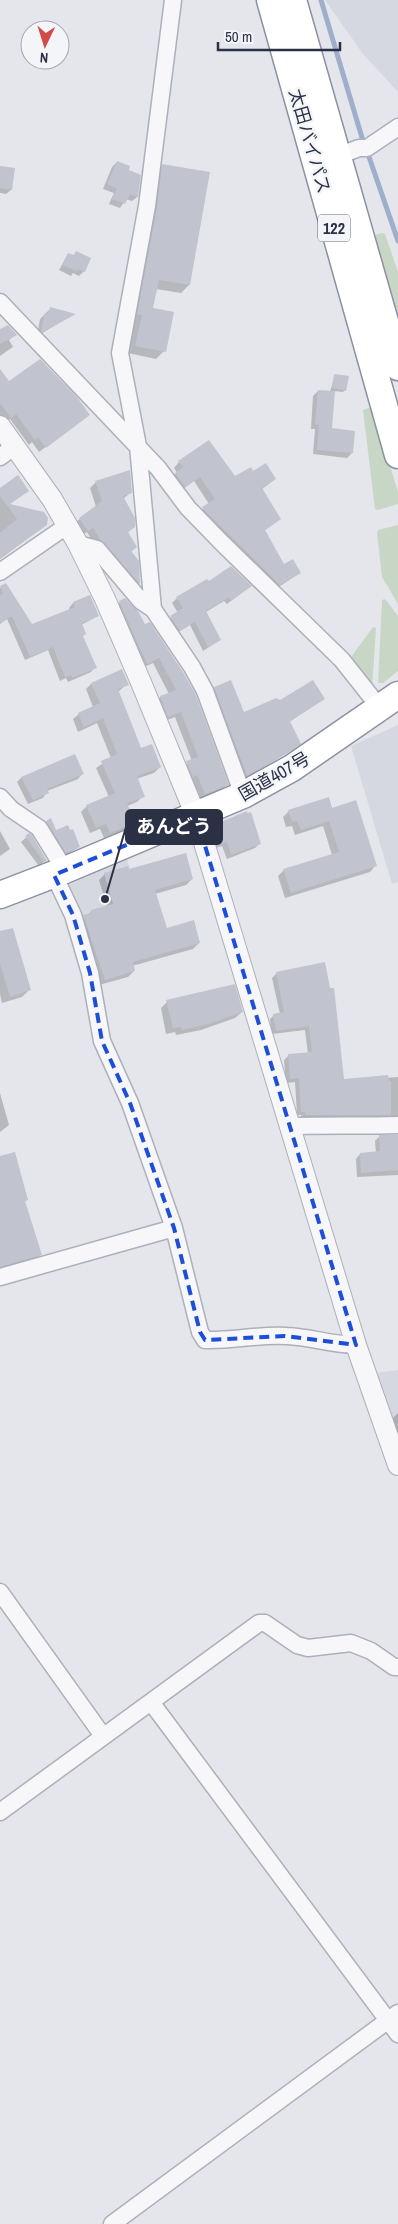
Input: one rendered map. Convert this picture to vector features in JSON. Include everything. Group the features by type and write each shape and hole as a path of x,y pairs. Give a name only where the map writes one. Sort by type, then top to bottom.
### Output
{"highway":[{"name":"太田バイパス","path":"270,0 398,455"},
{"name":"太田バイパス","path":"293,0 398,367"},
{"name":"国道407号","path":"0,895 196,816 243,795 292,768 389,702"}],"street":[{"path":"153,609 138,446 120,353 147,206 173,0"},
{"path":"338,156 360,148 367,148 398,127"},
{"path":"0,302 138,446 158,468 188,508 215,536 342,660 389,702"},
{"path":"0,426 7,452 52,499 78,544 124,644 196,816 292,1126 356,1345 398,1465"},
{"path":"0,572 68,525"},
{"path":"78,544 97,549 141,601 153,609 192,668 205,691 243,795"},
{"path":"0,797 11,809 39,828 59,872 90,973 102,1041 130,1103 174,1228 200,1332 205,1340 285,1336 309,1338 334,1345 356,1345"},
{"path":"292,1126 398,1125"},
{"path":"0,1277 174,1228"},
{"path":"0,1592 103,1736"},
{"path":"0,1812 259,1623 265,1623 297,1645 308,1648 351,1642 372,1651 394,1667 398,1667"},
{"path":"151,1702 393,2016 398,2034"},
{"path":"112,2224 393,2016"}],"highlighted area":[{"path":"196,816 356,1345 285,1336 205,1340 200,1332 174,1228 130,1103 102,1041 90,973 73,915 54,875"}],"shaded area":[{"path":"325,0 398,0 398,92 363,54"},
{"path":"398,725 398,882 392,884 351,746"},
{"path":"127,859 146,922 86,940 66,886"},
{"path":"398,1370 398,1433 376,1373"}],"green space":[{"path":"385,234 398,272 398,331 371,236"},
{"path":"372,407 398,492 398,504 378,510 375,509 363,410"},
{"path":"398,525 398,604 382,577 377,533 378,530"},
{"path":"385,599 398,616 398,671 383,683 378,683 382,600"},
{"path":"373,627 376,628 372,688 349,660"}],"building":[{"path":"117,161 130,166 129,170 141,175 138,197 130,194 125,204 112,199 117,189 107,184"},
{"path":"162,164 210,172 190,285 159,280 153,308 174,312 166,352 135,346 142,315 137,314 157,208"},
{"path":"0,166 15,168 12,190 0,188"},
{"path":"76,251 91,258 85,272 62,265 68,253 74,255"},
{"path":"50,307 76,314 42,332 45,313 48,314"},
{"path":"8,325 17,335 0,344 0,329"},
{"path":"40,359 77,397 90,415 46,448 38,437 35,440 16,414 11,418 0,403 0,369 9,381"},
{"path":"334,374 349,376 346,391 332,388"},
{"path":"318,390 335,391 332,428 355,431 353,453 317,450 319,425 315,424"},
{"path":"209,440 235,476 251,467 253,471 266,463 276,479 262,488 281,519 265,530 284,564 293,559 301,573 280,585 203,509 202,507 215,499 200,477 185,487 175,473 183,467 178,461"},
{"path":"130,470 132,493 123,496 135,518 135,527 128,532 137,547 131,551 139,561 140,584 100,540 93,527 88,531 79,518 102,501 95,481"},
{"path":"18,475 29,491 10,504 44,512 48,518 47,525 0,558 0,533 17,519 0,496 0,488"},
{"path":"231,566 252,586 231,601 229,597 206,611 221,640 208,647 195,622 180,631 170,616 183,608 176,597 207,579 209,581"},
{"path":"6,583 32,624 75,607 73,602 90,595 99,616 82,623 86,634 83,636 97,668 72,678 71,675 65,677 53,647 30,657 12,616 0,623 0,595 3,593 0,586"},
{"path":"125,598 138,611 145,624 150,622 196,695 229,785 205,794 197,775 193,777 186,761 198,757 181,712 168,717 160,696 176,690 159,658 148,664 119,601"},
{"path":"122,669 129,685 118,689 141,748 152,744 161,767 137,776 145,797 127,803 135,823 110,833 106,824 96,828 86,805 115,793 101,761 117,754 103,718 84,727 78,713 100,703 91,683"},
{"path":"231,680 244,712 276,698 280,700 313,680 325,699 290,721 301,744 247,776 214,687"},
{"path":"75,754 84,774 47,789 49,793 33,800 21,777"},
{"path":"329,797 332,808 356,800 377,866 291,893 283,869 339,852 329,821 301,830 297,821 292,822 288,810"},
{"path":"247,811 247,813 251,812 261,844 231,855 227,842 221,844 216,824"},
{"path":"51,818 56,830 68,825 70,830 73,829 80,847 66,853 46,821"},
{"path":"29,833 47,861 44,862 25,836"},
{"path":"186,853 193,879 155,890 167,928 194,920 200,943 133,962 135,971 105,980 83,915 91,913 91,910 113,904 104,873 128,866 129,869"},
{"path":"13,928 31,990 10,997 0,964 0,931"},
{"path":"325,962 330,988 334,988 344,1079 388,1075 389,1081 391,1081 391,1115 305,1115 305,1112 301,1112 299,1078 290,1079 288,1054 312,1052 309,1026 276,1031 273,1014 284,1012 276,972"},
{"path":"235,984 243,1012 209,1024 182,1030 181,1027 173,1028 166,1000"},
{"path":"379,1135 398,1135 398,1170 361,1173 360,1153 380,1151"},
{"path":"15,1152 28,1200 25,1201 42,1255 0,1267 0,1156"}],"waterway":[{"path":"321,0 363,141"},
{"path":"368,154 398,241"}],"place":[{"name":"あんどう","path":"105,899"}]}
